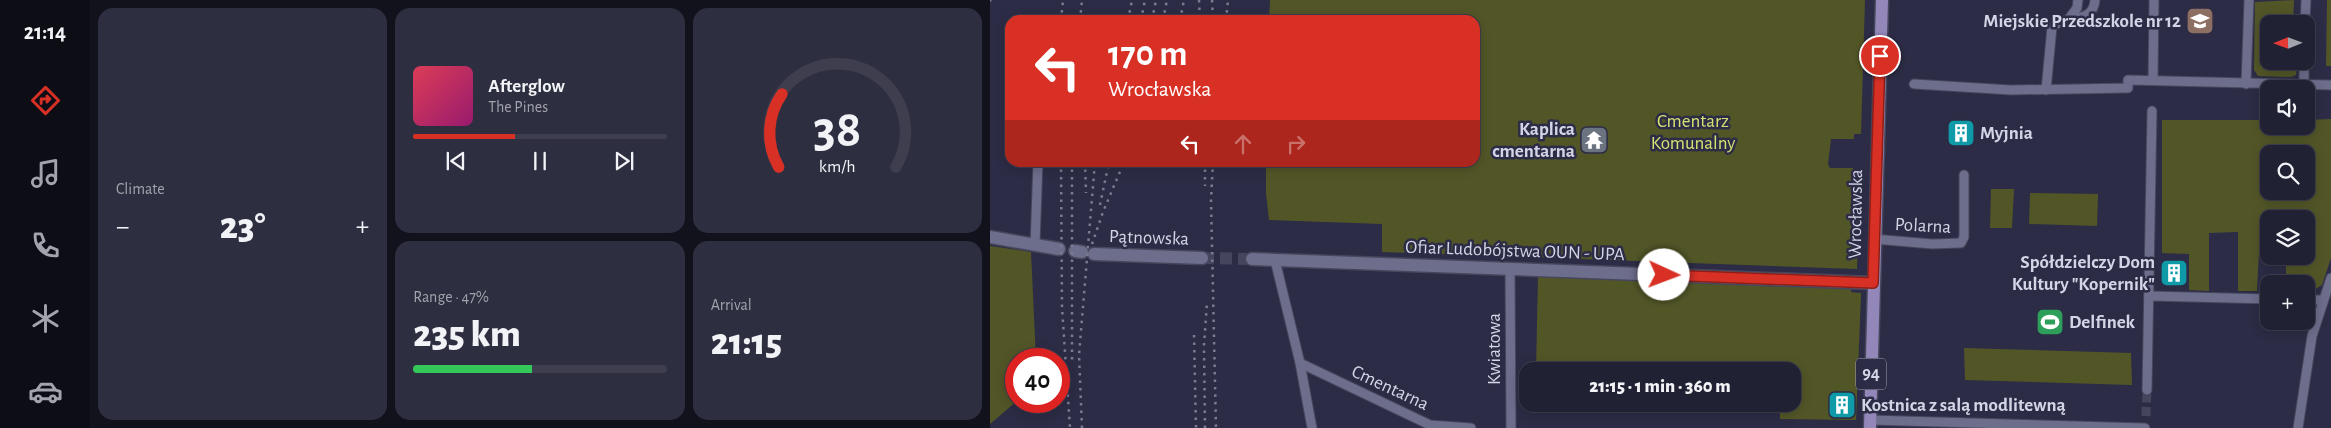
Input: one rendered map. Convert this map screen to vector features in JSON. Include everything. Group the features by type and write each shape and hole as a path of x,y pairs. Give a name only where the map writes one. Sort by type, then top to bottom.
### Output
{"main road":[{"name":"Wrocławska","path":"1870,424 1882,0"}],"street":[{"path":"2068,20 2078,8 2078,0"},
{"path":"2046,90 2052,27 2058,22 2088,16 2093,11 2095,0"},
{"path":"2153,80 2154,0"},
{"path":"2246,84 2249,0"},
{"path":"2305,15 2306,0"},
{"path":"1914,84 2011,90 2046,90 2128,88 2128,80 2260,84"},
{"path":"2315,84 2331,84"},
{"path":"2147,390 2152,111"},
{"path":"1035,245 1038,167"},
{"name":"Polarna","path":"1874,239 1955,245 1963,240 1964,175"},
{"path":"990,237 1059,249"},
{"name":"Pątnowska","path":"1084,252 1202,258"},
{"path":"1252,259 1275,260 1300,363 1312,428"},
{"name":"Ofiar Ludobójstwa OUN - UPA","path":"1275,260 1873,283"},
{"name":"Kwiatowa","path":"1510,270 1511,428"},
{"path":"2298,428 2312,336 2322,300 2331,278"},
{"path":"2149,296 2260,299"},
{"path":"2315,300 2322,300"},
{"name":"Cmentarna","path":"1300,363 1430,424 1471,428"},
{"path":"1870,424 2145,428"}],"green space":[{"name":"Cmentarz Komunalny","path":"1270,0 1865,0 1861,134 1854,134 1854,139 1831,139 1828,164 1830,168 1853,168 1853,174 1860,175 1857,269 1382,252 1382,224 1269,220 1266,167 1480,167 1480,15 1269,15"},
{"path":"2294,0 2293,15 2260,15 2260,70 2297,70 2296,75 2291,77 2258,76 2254,70 2255,2"},
{"path":"2327,0 2331,0 2331,66 2326,66"},
{"path":"2331,119 2331,258 2322,285 2315,289 2315,275 2286,275 2286,265 2315,265 2315,210 2260,210 2257,291 2238,291 2238,232 2209,233 2209,291 2189,290 2189,254 2162,253 2162,120 2260,120 2260,135 2315,135 2315,120"},
{"path":"1991,189 2014,189 2012,228 1990,228"},
{"path":"2030,193 2098,194 2097,226 2029,224"},
{"path":"990,246 1031,252 1035,348 1005,348 1005,411 990,424"},
{"path":"1538,275 1851,286 1851,292 1861,293 1856,420 1780,419 1780,412 1801,412 1801,362 1536,362"},
{"path":"1964,348 2131,353 2132,385 1965,380"}],"tunnel":[{"path":"1202,258 1252,259"},
{"path":"2146,416 2147,390"}],"railway":[{"path":"1062,15 1063,0"},
{"path":"1080,15 1082,0"},
{"path":"1129,15 1132,0"},
{"path":"1142,15 1145,0"},
{"path":"1153,15 1156,0"},
{"path":"1164,15 1167,0"},
{"path":"1181,15 1184,0"},
{"path":"1199,0 1200,15"},
{"path":"1212,0 1213,15"},
{"path":"1226,15 1228,0"},
{"path":"1061,167 1062,307 1070,428"},
{"path":"1072,167 1072,362"},
{"path":"1085,167 1086,193"},
{"path":"1082,428 1079,355 1095,167"},
{"path":"1100,205 1108,167"},
{"path":"1092,244 1122,167"},
{"path":"1205,167 1205,186"},
{"path":"1213,167 1211,200 1216,428"},
{"path":"1205,428 1204,345 1207,303"},
{"path":"1194,335 1196,428"}],"place":[{"name":"Miejskie Przedszkole nr 12","path":"2200,21"},
{"name":"Myjnia","path":"1961,133"},
{"name":"Kaplica cmentarna","path":"1594,140"},
{"name":"Spółdzielczy Dom Kultury \"Kopernik\"","path":"2174,273"},
{"name":"Delfinek","path":"2050,322"},
{"name":"Kostnica z salą modlitewną","path":"1842,405"}],"route":[{"path":"1664,275 1873,283 1880,56"}]}
